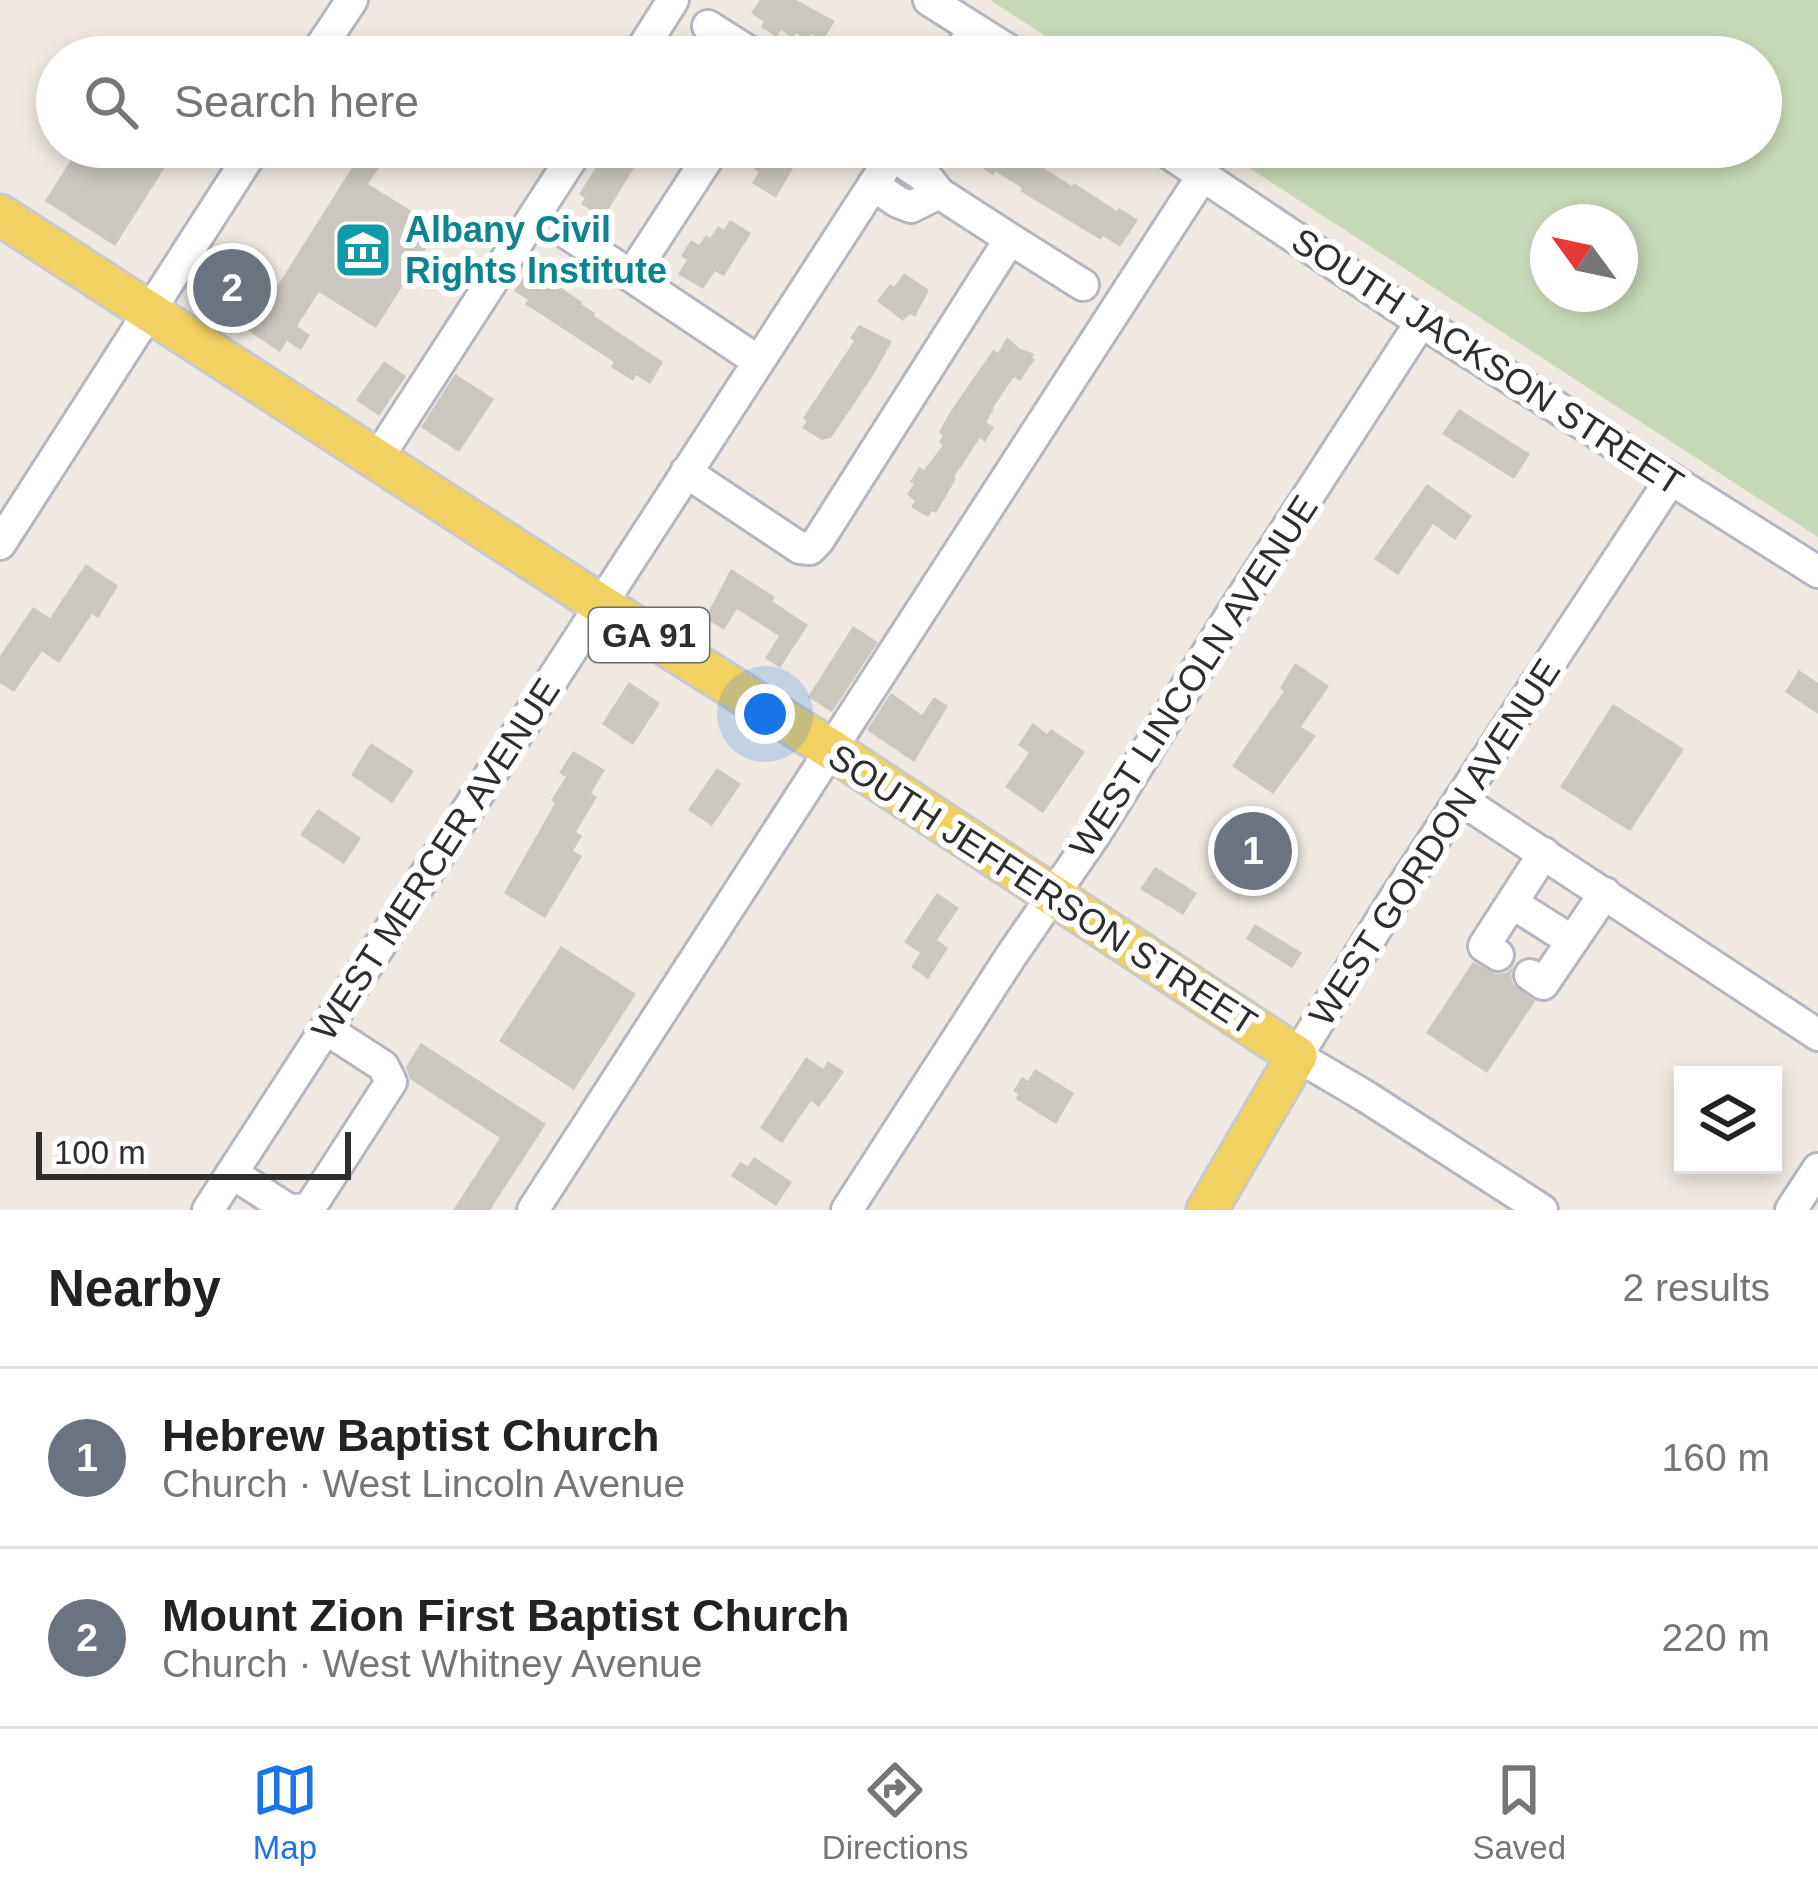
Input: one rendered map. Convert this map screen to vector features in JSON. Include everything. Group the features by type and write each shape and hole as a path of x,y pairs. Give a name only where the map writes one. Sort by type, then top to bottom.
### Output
{"main road":[{"name":"SOUTH JEFFERSON STREET","path":"0,215 1297,1055"},
{"name":"WEST GORDON AVENUE","path":"1207,1210 1297,1055"}],"street":[{"path":"328,36 352,0"},
{"path":"651,36 674,0"},
{"path":"929,0 986,36"},
{"path":"708,26 724,36"},
{"path":"969,36 974,28"},
{"path":"0,544 242,168"},
{"path":"377,459 564,168"},
{"path":"631,276 701,168"},
{"name":"WEST MERCER AVENUE","path":"208,1210 884,168"},
{"path":"915,168 940,193 1083,285"},
{"name":"SOUTH JACKSON STREET","path":"1192,168 1421,322 1818,572"},
{"path":"533,1210 1203,175"},
{"path":"873,185 911,207 940,193"},
{"path":"570,235 758,361"},
{"path":"686,472 800,548 810,549 1010,239"},
{"name":"WEST LINCOLN AVENUE","path":"847,1210 1050,896 1096,833 1421,322"},
{"name":"WEST GORDON AVENUE","path":"1297,1055 1670,479"},
{"path":"1460,799 1818,1035"},
{"path":"1498,955 1484,946 1544,853"},
{"path":"1530,975 1543,984 1605,893"},
{"path":"1512,903 1572,941"},
{"path":"232,1173 291,1210 309,1208 391,1082 382,1066 326,1029"},
{"name":"SOUTH JEFFERSON STREET","path":"1297,1055 1542,1210"},
{"path":"1791,1210 1818,1169"}],"green space":[{"path":"990,0 1818,0 1818,537 1249,168 1782,168 1782,36 1046,36"}],"building":[{"path":"760,0 796,0 835,21 826,36 790,36 781,30 775,36 751,13"},
{"path":"66,168 165,168 115,246 45,201"},
{"name":"Albany Civil Rights Institute","path":"352,168 379,168 368,184 439,228 376,328 319,292 297,326 310,335 301,350 287,341 280,352 223,314 246,280 271,296"},
{"path":"596,168 634,168 603,218 581,204 585,198 579,194"},
{"path":"793,168 776,198 752,183 759,172 754,169"},
{"path":"982,168 1043,168 1138,220 1120,247 1020,191 995,171 993,175"},
{"path":"730,220 751,233 724,276 715,271 703,289 678,274 687,260 681,256 691,240 699,245 718,226 724,230"},
{"path":"530,267 663,362 650,384 636,375 633,381 611,367 614,362 525,304 528,300 514,291"},
{"path":"904,273 929,290 915,317 910,314 903,321 877,301"},
{"path":"859,325 892,341 831,438 822,440 802,428 807,421 803,418 854,341 850,338"},
{"path":"1007,337 1035,354 1035,359 1020,381 1014,377 992,409 986,422 994,427 985,442 980,438 936,513 928,517 911,507 915,501 907,494 914,484 910,482 943,445 939,432 950,412"},
{"path":"384,361 406,376 379,416 356,400"},
{"path":"455,374 494,399 459,452 421,427"},
{"path":"1459,409 1530,454 1514,479 1442,434"},
{"path":"1427,484 1472,516 1455,540 1433,524 1398,575 1374,559"},
{"path":"86,564 118,586 98,618 92,614 59,663 42,651 14,692 0,683 0,656 33,607 50,618"},
{"path":"731,569 808,625 780,668 765,658 779,636 737,609 724,630 705,618"},
{"path":"853,626 878,642 832,712 808,697"},
{"path":"1295,663 1329,686 1301,727 1316,736 1273,794 1232,766 1284,691 1280,688"},
{"path":"1799,670 1818,683 1818,714 1785,692"},
{"path":"629,682 660,703 633,745 602,724"},
{"path":"891,693 922,715 934,697 948,706 914,762 867,730"},
{"path":"1613,704 1684,749 1630,831 1560,787"},
{"path":"1033,723 1085,752 1043,813 1005,787 1029,753 1018,745"},
{"path":"371,743 414,771 392,803 351,775"},
{"path":"573,751 605,770 591,793 597,797 576,832 582,836 573,851 582,856 545,918 504,893 555,803 551,800 566,777 559,773"},
{"path":"717,768 741,784 712,826 688,810"},
{"path":"318,809 361,838 344,864 300,835"},
{"path":"1155,867 1197,893 1183,915 1140,889"},
{"path":"937,893 959,908 937,940 948,948 928,979 911,967 920,953 904,942"},
{"path":"1255,924 1302,953 1292,968 1246,939"},
{"path":"561,946 636,994 574,1090 499,1041"},
{"path":"1473,962 1496,974 1513,967 1513,984 1535,1001 1487,1073 1426,1033"},
{"path":"421,1043 546,1124 490,1210 453,1210 500,1138 410,1079 406,1067"},
{"path":"806,1057 823,1069 828,1061 844,1072 819,1107 811,1101 782,1143 760,1128"},
{"path":"1035,1069 1074,1093 1056,1124 1016,1099 1018,1094 1013,1091"},
{"path":"754,1157 792,1182 776,1206 731,1176 740,1162 748,1166"}],"place":[{"name":"Albany Civil Rights Institute","path":"363,250"},
{"name":"Mount Zion First Baptist Church","path":"232,288"},
{"name":"Hebrew Baptist Church","path":"1253,851"}]}
